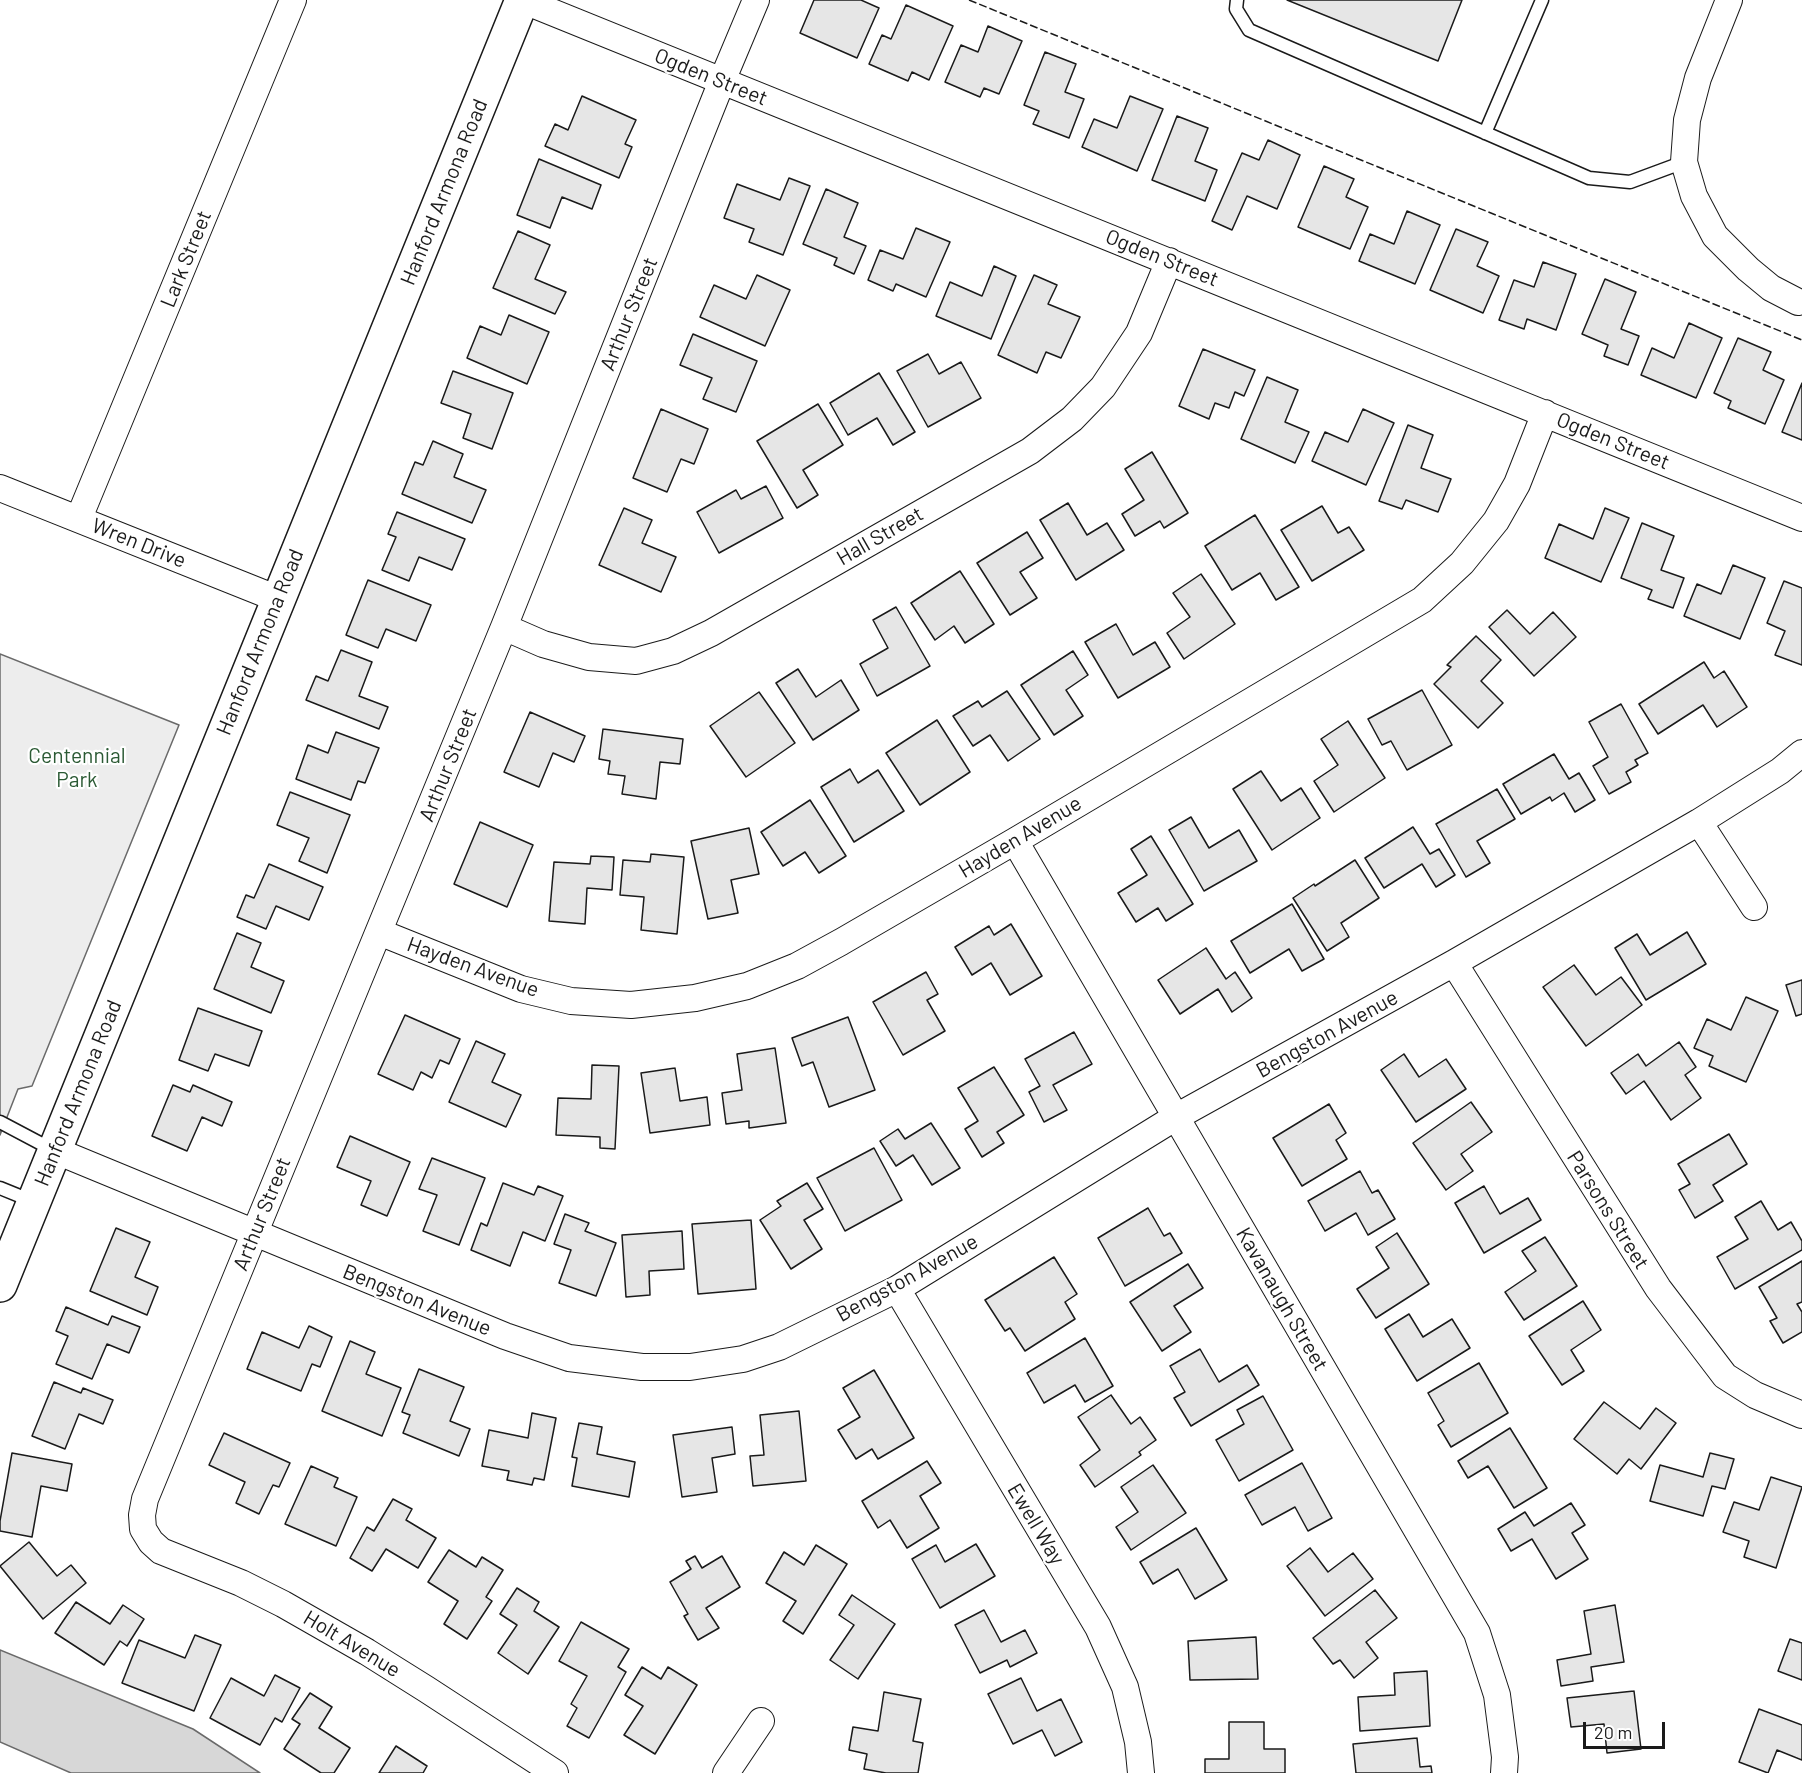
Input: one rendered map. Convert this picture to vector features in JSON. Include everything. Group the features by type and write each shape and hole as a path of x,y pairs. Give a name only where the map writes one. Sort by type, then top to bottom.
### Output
{"main road":[{"name":"Hanford Armona Road","path":"0,1285 522,0"}],"street":[{"name":"Lark Street","path":"80,518 292,0"},
{"name":"Ogden Street","path":"522,0 1802,518"},
{"name":"Arthur Street","path":"143,1529 141,1515 145,1498 380,932 756,0"},
{"path":"1729,0 1698,78 1687,120 1684,162 1694,196 1715,236 1772,288 1798,302"},
{"name":"Hall Street","path":"504,627 543,644 589,657 636,661 673,651 711,633 1030,451 1072,419 1103,387 1139,333 1169,261"},
{"name":"Hayden Avenue","path":"380,932 521,989 571,1001 631,1005 695,998 747,986 797,966 1015,841 1422,600 1462,563 1496,521 1516,484 1545,413"},
{"name":"Wren Drive","path":"0,488 80,518 278,599"},
{"name":"Bengston Avenue","path":"54,1150 516,1340 569,1358 642,1367 690,1367 743,1359 779,1347 897,1289 1176,1118 1454,963 1699,822 1780,771 1802,753"},
{"path":"1699,822 1754,907"},
{"name":"Kavanaugh Street","path":"1015,841 1477,1633 1497,1695 1504,1773"},
{"name":"Parsons Street","path":"1454,963 1658,1288 1725,1377 1755,1395 1802,1415"},
{"name":"Ewell Way","path":"897,1289 1098,1626 1125,1687 1138,1742 1141,1773"},
{"name":"Holt Avenue","path":"143,1529 151,1542 162,1551 241,1583 283,1604 387,1664 555,1773"},
{"path":"726,1773 761,1721"}],"lane":[{"path":"1238,0 1236,9 1249,30 1589,178 1630,182 1684,162"},
{"path":"1485,133 1542,0"},
{"path":"0,1122 54,1150"},
{"path":"0,1188 34,1202"}],"green space":[{"name":"Centennial Park","path":"0,654 179,725 32,1086 18,1089 0,1135"}],"shaded area":[{"path":"0,1650 193,1729 260,1773 71,1773 0,1742"}],"building":[{"path":"814,0 861,0 879,8 857,58 800,33"},
{"path":"1287,0 1462,0 1438,61"},
{"path":"906,5 953,26 929,80 912,72 908,81 869,64 882,35 891,39"},
{"path":"988,26 1022,41 999,94 984,88 980,97 945,82 961,45 978,52"},
{"path":"1045,52 1076,64 1065,92 1084,99 1069,138 1033,124 1039,111 1024,105"},
{"path":"582,96 636,120 625,144 632,147 619,178 545,146 555,124 568,130"},
{"path":"1130,96 1163,109 1137,171 1082,147 1094,119 1117,128"},
{"path":"1177,116 1208,128 1195,161 1217,170 1205,201 1152,180"},
{"path":"1268,140 1300,155 1277,209 1247,196 1232,230 1212,221 1242,153 1259,160"},
{"path":"539,159 601,185 592,209 562,197 550,228 517,215"},
{"path":"1324,166 1354,179 1346,197 1368,207 1350,249 1298,227"},
{"path":"789,178 810,186 783,255 749,242 754,229 724,218 737,184 780,200"},
{"path":"826,189 858,203 844,237 866,246 854,274 834,265 837,258 803,244"},
{"path":"1407,211 1440,225 1415,284 1359,261 1370,234 1394,244"},
{"path":"916,228 950,242 926,297 896,284 893,291 868,280 880,250 903,259"},
{"path":"1456,229 1488,242 1477,266 1499,276 1483,313 1430,290"},
{"path":"518,231 550,245 535,279 566,292 555,314 493,288"},
{"path":"1543,262 1576,274 1556,330 1527,319 1524,329 1499,320 1514,280 1534,287"},
{"path":"994,266 1016,276 991,339 936,316 950,282 982,296"},
{"path":"757,275 790,290 765,346 700,317 714,285 746,299"},
{"path":"1034,275 1057,285 1048,304 1080,317 1061,358 1046,352 1037,373 998,355"},
{"path":"1605,279 1636,292 1621,329 1639,336 1628,365 1604,356 1608,345 1582,334"},
{"path":"509,315 549,332 527,384 467,358 480,326 501,335"},
{"path":"1689,323 1722,338 1696,398 1641,375 1652,348 1674,358"},
{"path":"693,334 757,361 736,412 703,399 712,378 680,365"},
{"path":"1738,338 1771,352 1763,370 1784,380 1765,424 1728,408 1731,401 1714,393"},
{"path":"1203,349 1255,370 1244,396 1235,392 1229,408 1215,403 1209,419 1179,406"},
{"path":"928,354 939,374 961,362 981,398 928,427 897,371"},
{"path":"453,371 513,393 492,449 463,438 471,414 441,403"},
{"path":"879,373 915,432 893,445 877,418 848,435 830,403"},
{"path":"1267,377 1298,390 1285,422 1309,432 1295,463 1241,439"},
{"path":"1802,383 1802,440 1782,432"},
{"path":"818,404 843,445 803,470 818,495 797,508 757,441"},
{"path":"661,409 708,429 694,464 681,459 667,492 633,478"},
{"path":"1363,409 1394,423 1366,485 1312,461 1325,432 1348,442"},
{"path":"1408,425 1433,435 1421,468 1451,479 1438,512 1406,500 1402,509 1379,501"},
{"path":"433,441 463,454 454,477 486,490 472,523 402,494 415,462 423,465"},
{"path":"1152,452 1188,513 1164,528 1160,521 1135,536 1122,514 1144,500 1125,469"},
{"path":"766,486 783,518 719,553 697,512 736,490 741,499"},
{"path":"1068,503 1087,535 1107,523 1124,550 1076,580 1040,520"},
{"path":"1322,506 1338,533 1349,527 1364,550 1312,581 1281,530"},
{"path":"624,508 652,520 642,543 676,557 661,592 599,565"},
{"path":"1605,508 1629,518 1601,582 1545,558 1559,524 1593,539"},
{"path":"397,512 465,539 452,570 419,557 409,581 382,570 396,537 388,534"},
{"path":"1255,515 1299,587 1276,600 1260,573 1232,590 1205,546"},
{"path":"1642,523 1674,536 1661,570 1684,578 1673,608 1648,599 1652,590 1621,578"},
{"path":"1027,532 1043,558 1020,572 1037,598 1010,615 977,563"},
{"path":"1733,565 1765,578 1740,639 1684,616 1697,584 1721,594"},
{"path":"960,571 994,624 965,643 954,626 935,640 911,603"},
{"path":"1201,574 1235,624 1184,659 1167,633 1190,617 1173,593"},
{"path":"368,580 431,605 416,641 386,629 378,648 346,635"},
{"path":"1784,581 1802,588 1802,665 1775,655 1785,631 1767,623"},
{"path":"896,607 930,666 877,696 860,664 888,648 873,620"},
{"path":"1507,610 1530,634 1553,612 1576,637 1534,676 1489,627"},
{"path":"1116,624 1133,655 1155,642 1170,667 1118,698 1085,642"},
{"path":"1476,636 1501,660 1481,681 1503,703 1478,728 1434,684 1451,667 1447,665"},
{"path":"341,650 372,662 359,696 388,707 379,729 306,700 316,676 328,681"},
{"path":"1073,651 1088,675 1066,690 1083,716 1054,735 1021,685"},
{"path":"1704,662 1714,678 1724,671 1747,707 1717,727 1703,705 1658,734 1639,704"},
{"path":"798,669 816,697 841,680 859,710 813,740 776,683"},
{"path":"1422,690 1452,745 1407,770 1391,741 1382,745 1368,719"},
{"path":"1007,691 1040,739 1008,761 990,735 973,746 953,716 978,701 982,707"},
{"path":"759,692 795,743 746,777 710,726"},
{"path":"1621,704 1648,753 1635,760 1638,765 1626,772 1631,782 1609,794 1593,766 1608,757 1589,722"},
{"path":"530,712 585,736 574,762 553,753 539,787 504,772"},
{"path":"937,720 970,772 920,805 886,753"},
{"path":"1348,721 1385,778 1334,812 1314,781 1338,765 1321,739"},
{"path":"603,729 683,739 680,764 660,762 656,799 622,794 625,776 608,774 610,761 599,759"},
{"path":"336,732 379,748 365,783 358,781 351,800 296,779 308,745 328,753"},
{"path":"1554,754 1569,779 1579,773 1595,800 1575,812 1564,793 1552,801 1550,797 1521,814 1503,784"},
{"path":"850,769 858,783 878,770 904,811 854,842 821,787"},
{"path":"1261,771 1281,801 1301,788 1320,818 1272,850 1233,789"},
{"path":"1497,789 1515,819 1477,841 1490,863 1466,877 1436,824"},
{"path":"290,792 350,815 327,873 299,861 309,838 277,825"},
{"path":"810,800 846,856 819,873 805,852 783,866 761,832"},
{"path":"1191,817 1209,848 1239,830 1257,861 1204,891 1169,830"},
{"path":"480,822 533,845 507,907 454,884"},
{"path":"1413,827 1430,854 1439,849 1455,875 1436,887 1422,864 1384,888 1365,858"},
{"path":"749,828 759,874 731,880 738,913 708,919 691,841"},
{"path":"1151,836 1193,904 1166,921 1158,908 1136,922 1118,893 1147,875 1131,849"},
{"path":"651,854 684,857 677,934 641,930 644,897 620,895 623,860 650,862"},
{"path":"591,856 614,857 612,890 587,888 585,924 549,921 554,862 590,864"},
{"path":"1355,860 1379,898 1341,923 1349,937 1327,951 1293,898"},
{"path":"269,864 323,887 309,920 276,906 266,929 237,917 246,895 254,898"},
{"path":"1292,904 1324,959 1302,971 1289,949 1250,973 1231,941"},
{"path":"1011,924 1042,976 1010,995 991,963 972,975 955,947 989,926 994,935"},
{"path":"1687,932 1706,964 1646,1000 1615,948 1637,934 1650,955"},
{"path":"237,933 261,943 251,967 284,981 271,1013 214,989"},
{"path":"1206,948 1226,979 1235,972 1252,998 1232,1012 1218,989 1180,1014 1158,980"},
{"path":"1574,965 1596,995 1621,977 1642,1005 1586,1046 1543,987"},
{"path":"926,972 938,994 927,1000 945,1031 903,1055 873,1002"},
{"path":"1802,980 1802,1014 1796,1016 1786,985"},
{"path":"1746,997 1778,1011 1746,1082 1709,1066 1713,1056 1694,1048 1707,1019 1731,1030"},
{"path":"198,1008 262,1031 249,1066 215,1054 208,1071 179,1060"},
{"path":"405,1015 460,1039 449,1064 440,1060 432,1078 421,1072 413,1090 378,1074"},
{"path":"848,1017 875,1090 829,1107 813,1062 802,1066 792,1038"},
{"path":"1074,1032 1092,1064 1053,1085 1067,1110 1044,1122 1029,1092 1040,1086 1025,1059"},
{"path":"476,1041 505,1054 492,1082 521,1095 506,1127 449,1102"},
{"path":"1679,1042 1696,1067 1685,1075 1701,1098 1671,1120 1644,1081 1626,1094 1611,1073 1638,1054 1646,1066"},
{"path":"775,1048 786,1123 749,1128 749,1121 726,1124 722,1093 742,1090 737,1054"},
{"path":"1404,1054 1419,1077 1446,1059 1466,1089 1416,1122 1381,1070"},
{"path":"592,1065 619,1066 615,1149 600,1148 600,1137 556,1135 558,1098 591,1099"},
{"path":"994,1067 1024,1115 997,1132 1004,1143 982,1157 965,1129 978,1121 958,1088"},
{"path":"675,1068 680,1101 707,1097 710,1125 650,1133 641,1073"},
{"path":"173,1085 190,1092 193,1085 232,1102 222,1126 202,1117 187,1151 152,1136"},
{"path":"1471,1102 1492,1132 1461,1154 1473,1171 1446,1190 1413,1143"},
{"path":"1329,1104 1346,1133 1336,1140 1347,1159 1302,1186 1273,1138"},
{"path":"931,1123 960,1168 932,1185 913,1155 896,1166 880,1141 898,1129 905,1139"},
{"path":"1729,1134 1747,1164 1713,1185 1723,1201 1695,1218 1679,1190 1690,1184 1678,1164"},
{"path":"350,1136 410,1162 387,1216 361,1205 371,1181 337,1167"},
{"path":"874,1148 902,1200 845,1231 817,1178"},
{"path":"432,1158 485,1178 459,1245 423,1231 437,1195 419,1189"},
{"path":"1360,1171 1372,1193 1378,1190 1395,1219 1368,1235 1356,1213 1325,1231 1308,1201"},
{"path":"503,1183 534,1195 538,1186 563,1196 545,1241 523,1232 510,1266 471,1250 481,1223 487,1226"},
{"path":"807,1183 823,1209 804,1220 822,1249 791,1269 760,1220 781,1206 777,1201"},
{"path":"1484,1186 1500,1214 1528,1198 1541,1220 1484,1253 1455,1203"},
{"path":"1761,1201 1778,1230 1791,1222 1802,1241 1802,1250 1735,1289 1717,1257 1748,1239 1735,1217"},
{"path":"1148,1208 1164,1236 1170,1233 1182,1253 1125,1286 1098,1238"},
{"path":"565,1214 589,1223 585,1231 616,1243 596,1296 559,1283 571,1250 554,1244"},
{"path":"751,1220 756,1289 698,1294 692,1224"},
{"path":"116,1228 150,1242 135,1277 158,1287 147,1315 90,1291"},
{"path":"682,1231 684,1269 649,1271 650,1295 626,1297 622,1235"},
{"path":"1397,1233 1429,1284 1376,1318 1357,1289 1389,1268 1376,1247"},
{"path":"1545,1237 1577,1286 1524,1320 1505,1292 1536,1271 1522,1251"},
{"path":"1054,1257 1077,1294 1065,1302 1075,1319 1025,1351 1010,1328 1005,1331 985,1300"},
{"path":"1802,1261 1802,1302 1797,1304 1802,1312 1802,1332 1783,1343 1770,1321 1777,1318 1759,1287"},
{"path":"1188,1264 1203,1288 1174,1306 1191,1332 1162,1351 1130,1302"},
{"path":"1583,1301 1601,1330 1571,1350 1584,1371 1562,1385 1529,1336"},
{"path":"66,1307 108,1325 112,1316 140,1327 129,1353 107,1344 92,1379 56,1364 68,1336 56,1331"},
{"path":"1409,1314 1423,1337 1452,1319 1470,1348 1417,1381 1385,1329"},
{"path":"309,1326 332,1337 320,1367 312,1364 301,1391 247,1369 262,1332 299,1348"},
{"path":"1085,1338 1113,1386 1085,1402 1075,1385 1044,1403 1027,1373"},
{"path":"350,1341 375,1352 366,1374 401,1388 382,1436 322,1411"},
{"path":"1200,1349 1219,1382 1247,1365 1259,1385 1191,1426 1174,1398 1185,1392 1170,1366"},
{"path":"1479,1363 1508,1413 1451,1447 1438,1425 1444,1421 1428,1393"},
{"path":"419,1369 464,1387 450,1421 470,1429 459,1456 403,1433 410,1415 402,1412"},
{"path":"874,1370 914,1438 878,1459 872,1449 856,1459 838,1430 860,1417 843,1388"},
{"path":"54,1382 81,1393 83,1388 113,1400 103,1424 79,1414 65,1449 32,1436"},
{"path":"1111,1395 1131,1424 1140,1417 1156,1440 1139,1452 1141,1455 1095,1487 1080,1465 1100,1450 1078,1417"},
{"path":"1263,1396 1293,1450 1239,1481 1216,1440 1244,1424 1237,1410"},
{"path":"1604,1402 1640,1429 1656,1408 1676,1423 1641,1469 1629,1459 1617,1474 1574,1439"},
{"path":"799,1411 806,1481 753,1486 750,1456 764,1455 760,1415"},
{"path":"532,1413 556,1418 544,1480 534,1478 532,1485 507,1480 509,1471 482,1466 489,1430 528,1438"},
{"path":"579,1423 602,1427 597,1454 635,1462 629,1497 572,1486 577,1458 572,1457"},
{"path":"732,1427 735,1454 712,1458 717,1492 682,1497 673,1435"},
{"path":"1510,1428 1547,1488 1514,1508 1488,1466 1468,1478 1458,1461"},
{"path":"224,1433 290,1463 279,1487 273,1485 259,1514 236,1503 245,1482 209,1465"},
{"path":"12,1453 72,1464 67,1491 41,1486 32,1537 0,1531"},
{"path":"1710,1453 1734,1459 1725,1489 1712,1486 1703,1516 1650,1501 1660,1465 1703,1477"},
{"path":"927,1461 941,1483 920,1496 939,1528 907,1548 890,1520 878,1528 862,1501"},
{"path":"1302,1463 1332,1518 1308,1531 1295,1507 1262,1525 1245,1495"},
{"path":"1153,1465 1186,1513 1131,1550 1116,1527 1138,1512 1121,1487"},
{"path":"311,1466 338,1478 334,1487 357,1497 336,1546 285,1524"},
{"path":"1771,1477 1802,1487 1776,1568 1744,1557 1749,1541 1723,1532 1734,1502 1759,1510"},
{"path":"393,1499 412,1509 406,1520 436,1538 418,1568 386,1549 372,1571 350,1558 367,1527 374,1531"},
{"path":"1571,1503 1585,1525 1572,1533 1588,1559 1556,1579 1532,1539 1511,1551 1498,1529 1525,1512 1534,1526"},
{"path":"1196,1528 1227,1580 1195,1599 1178,1569 1153,1584 1140,1562"},
{"path":"29,1542 57,1576 71,1565 86,1583 43,1619 0,1566"},
{"path":"976,1544 995,1576 940,1608 912,1559 936,1545 945,1562"},
{"path":"816,1545 847,1564 803,1634 783,1621 796,1601 766,1583 784,1552 804,1565"},
{"path":"1310,1548 1328,1572 1353,1553 1373,1579 1325,1616 1287,1566"},
{"path":"449,1550 476,1567 482,1557 503,1570 486,1597 492,1601 467,1639 444,1624 458,1601 428,1582"},
{"path":"695,1556 702,1568 722,1556 740,1587 706,1608 719,1628 698,1640 684,1616 688,1614 670,1582 691,1569 686,1561"},
{"path":"517,1588 539,1602 534,1611 559,1627 528,1674 498,1653 517,1625 500,1614"},
{"path":"1375,1590 1397,1618 1366,1642 1378,1658 1354,1678 1340,1660 1333,1664 1313,1638"},
{"path":"852,1595 895,1624 858,1679 830,1660 854,1625 839,1615"},
{"path":"76,1602 110,1624 123,1605 144,1619 127,1646 120,1641 104,1665 55,1633"},
{"path":"1615,1605 1624,1662 1591,1667 1593,1681 1561,1686 1557,1660 1591,1654 1584,1611"},
{"path":"984,1610 1001,1642 1025,1630 1037,1653 1010,1667 1007,1660 980,1673 955,1625"},
{"path":"581,1622 629,1649 618,1667 626,1672 589,1738 567,1726 577,1708 571,1704 587,1676 559,1661"},
{"path":"195,1635 221,1645 194,1711 122,1683 139,1640 185,1658"},
{"path":"1256,1637 1258,1679 1190,1680 1188,1641"},
{"path":"1790,1639 1802,1643 1802,1680 1778,1671"},
{"path":"642,1667 661,1679 668,1667 697,1685 655,1754 624,1735 643,1706 625,1695"},
{"path":"1427,1671 1430,1726 1360,1731 1358,1697 1395,1695 1394,1673"},
{"path":"275,1675 300,1688 282,1722 275,1718 260,1745 210,1718 231,1678 264,1696"},
{"path":"1021,1678 1037,1711 1061,1699 1082,1742 1055,1756 1042,1730 1013,1744 988,1694"},
{"path":"1634,1691 1641,1749 1607,1753 1604,1724 1571,1727 1567,1698"},
{"path":"884,1692 921,1699 913,1741 923,1743 918,1773 886,1773 864,1769 867,1754 849,1750 853,1727 878,1731"},
{"path":"310,1693 332,1707 319,1728 350,1748 334,1773 321,1773 284,1749 300,1724 292,1719"},
{"path":"1759,1709 1802,1725 1802,1760 1777,1750 1768,1773 1739,1762"},
{"path":"1229,1722 1264,1722 1264,1749 1285,1749 1285,1773 1205,1773 1205,1759 1229,1759"},
{"path":"1417,1738 1420,1767 1431,1766 1432,1773 1356,1773 1353,1744"},
{"path":"396,1746 427,1766 423,1773 379,1773"}],"fence":[{"path":"969,0 1802,340"}]}
